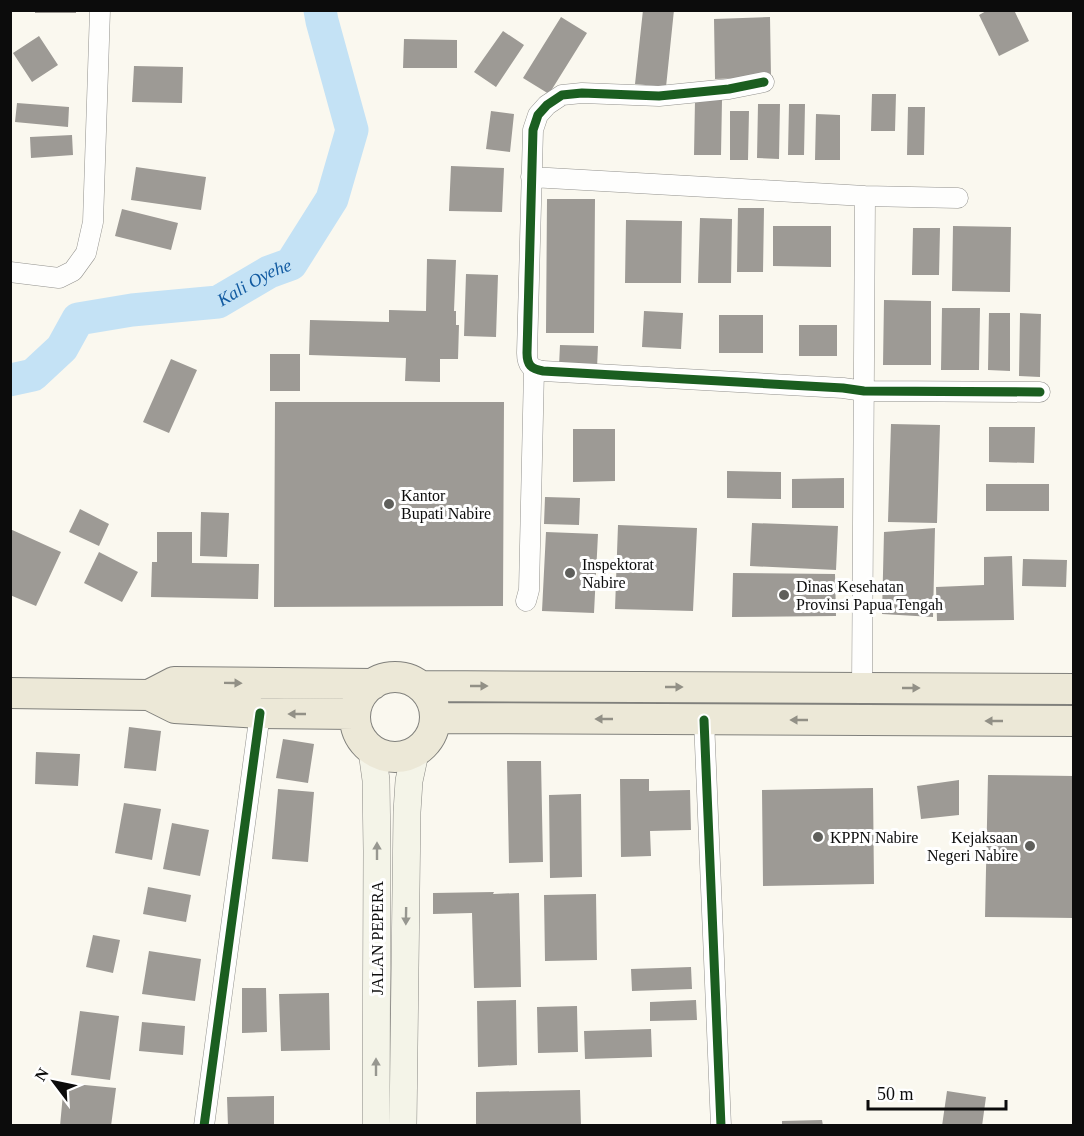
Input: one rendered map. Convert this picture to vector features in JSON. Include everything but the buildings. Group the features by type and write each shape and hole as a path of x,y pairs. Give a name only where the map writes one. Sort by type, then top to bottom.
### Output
{"main road":[{"path":"385,678 408,679 421,686 430,696 436,718 433,732 426,744 415,753 401,758 387,757 372,751 362,741 356,728 356,706 373,684 385,678"},
{"path":"149,695 174,682 373,684"},
{"path":"421,686 1074,689"},
{"path":"1027,689 1027,721"},
{"path":"20,693 149,695 175,708 260,713 355,714"},
{"path":"436,718 1074,721"},
{"name":"JALAN PEPERA","path":"372,751 376,780 377,851 376,1125"},
{"name":"JALAN PEPERA","path":"403,1125 407,812 409,781 415,753"}],"street":[{"path":"10,272 59,278 73,271 86,253 93,222 100,10"},
{"path":"526,601 530,590 534,370 527,360 531,177 533,130 538,115 547,105 562,95 582,93 659,96 729,89 764,82"},
{"path":"531,177 865,196 958,198"},
{"path":"862,688 865,196"},
{"path":"534,370 843,387 864,391 1040,392"},
{"path":"204,1125 260,713"},
{"path":"705,720 721,1125"}],"waterway":[{"name":"Kali Oyehe","path":"10,380 33,375 62,348 78,319 132,310 218,302 269,272 291,264 332,199 352,130 320,10"}],"cycle path":[{"path":"764,82 729,89 659,96 582,93 562,95 547,105 538,115 533,130 527,353 530,366 543,371 864,391 1040,392"},
{"path":"204,1126 260,713"},
{"path":"704,720 721,1126"}],"place":[{"name":"Kantor Bupati Nabire","path":"389,504"},
{"name":"Inspektorat Nabire","path":"570,573"},
{"name":"Dinas Kesehatan Provinsi Papua Tengah","path":"784,595"},
{"name":"KPPN Nabire","path":"818,837"},
{"name":"Kejaksaan Negeri Nabire","path":"1030,846"}]}
